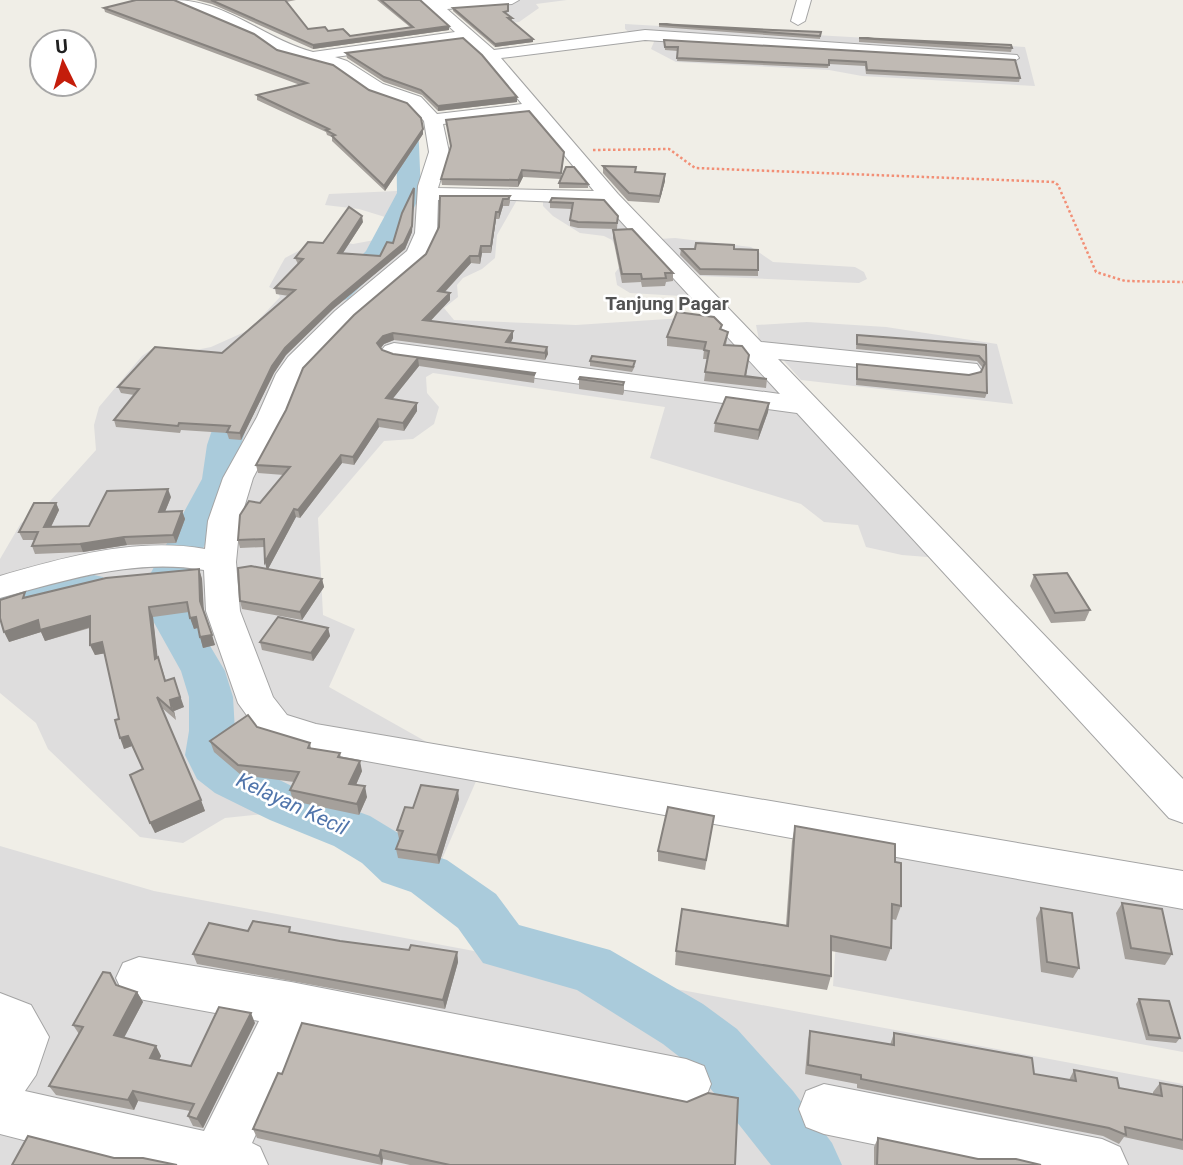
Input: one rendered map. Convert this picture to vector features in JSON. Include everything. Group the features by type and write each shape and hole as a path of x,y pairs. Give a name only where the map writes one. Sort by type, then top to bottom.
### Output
{"street":[{"path":"180,0 261,33 285,49 341,64 377,88 420,104 433,120 439,152 429,179 426,233 417,254 344,316 289,374 271,417 238,478 212,560 223,611 257,703 274,725 314,739 1183,890"},
{"path":"431,3 512,0"},
{"path":"798,21 804,0"},
{"path":"431,3 490,55 611,198 1183,806"},
{"path":"312,56 468,35"},
{"path":"490,55 635,35 652,48 662,51 833,58 1011,58"},
{"path":"433,120 536,108"},
{"path":"428,194 492,193 611,198"},
{"path":"753,349 968,370"},
{"path":"394,351 806,406"},
{"path":"0,587 68,569 138,558 212,560"},
{"path":"139,978 291,1004 685,1084"},
{"path":"0,1109 68,1128 224,1163 291,1004"},
{"path":"0,1016 14,1021 25,1037 19,1058 0,1084"},
{"path":"824,1109 1102,1165"}],"path":[{"path":"571,151 669,149 676,152 685,165 695,168 1054,182 1058,185 1096,272 1101,277 1125,281 1183,282"}],"shaded area":[{"path":"464,0 567,0 536,4 539,8 519,22 493,25"},
{"path":"625,24 1025,47 1035,86 862,76 829,70 676,62 651,49 656,37 631,34 625,29"},
{"path":"419,190 521,193 497,235 495,258 482,269 463,278 457,285 458,297 444,308 454,320 576,325 698,317 726,321 940,558 902,555 866,547 858,525 824,522 801,504 650,458 665,407 433,373 426,377 427,393 439,407 434,424 413,439 384,441 318,518 323,615 355,629 329,687 480,772 433,880 392,865 315,823 272,813 225,818 183,843 140,837 48,749 36,723 0,693 0,559 21,523 42,510 96,450 94,425 99,407 142,356 152,349 196,350 211,347 249,330 280,297 277,291 269,287 285,258 304,248 380,239 386,228 385,217 359,209 325,205 329,194"},
{"path":"607,198 698,297 630,293 617,285 615,273 623,262 612,240 604,236 580,233 553,216 543,206 543,201"},
{"path":"675,238 751,247 773,262 855,267 864,272 867,279 859,283 700,276 659,239"},
{"path":"807,322 886,327 997,344 1013,404 801,380 777,353 759,340 756,325"},
{"path":"843,833 1183,892 1183,1052 833,986"},
{"path":"0,846 154,891 1183,1084 1183,1165 0,1165"}],"building":[{"path":"136,0 174,0 254,34 277,50 333,65 369,90 407,103 421,118 423,129 384,186 332,136 335,135 326,130 329,129 257,95 307,83 104,8"},
{"path":"211,0 285,0 308,29 343,29 350,36 413,27 381,0 420,0 449,26 313,45"},
{"path":"508,4 508,11 504,12 512,18 508,18 533,39 495,44 453,8"},
{"path":"659,24 773,30 821,32 820,36"},
{"path":"463,38 482,55 517,97 438,106 421,90 384,77 346,53"},
{"path":"859,38 1011,45 1012,48"},
{"path":"664,40 1015,60 1020,78 867,70 866,62 829,60 829,65 677,58 678,47 665,47"},
{"path":"529,111 564,152 561,173 522,170 518,180 441,179 451,146 446,120"},
{"path":"603,166 636,167 635,172 665,174 660,196 629,193"},
{"path":"566,167 574,167 588,184 559,183"},
{"path":"414,188 412,226 404,243 332,303 285,348 272,366 240,433 227,432 230,426 179,423 178,426 114,420 139,389 118,387 155,347 222,353 295,290 275,288 303,259 295,258 308,242 323,243 349,207 362,216 338,253 380,256 387,242 393,243 402,213"},
{"path":"440,196 510,196 503,199 499,212 496,212 491,246 481,246 479,256 470,256 438,291 450,293 423,320 513,331 506,342 547,347 545,353 393,333 383,336 377,343 382,350 393,354 535,373 534,375 418,358 386,398 417,403 403,423 378,419 353,457 341,455 298,510 294,509 265,562 264,539 238,540 240,515 249,501 260,503 290,467 256,465 286,410 303,368 354,315 426,254 439,227"},
{"path":"552,198 604,200 618,216 617,223 570,220 573,203 550,202"},
{"path":"632,229 673,273 665,273 666,278 642,279 641,274 622,274 613,230"},
{"path":"696,243 734,245 734,249 758,250 758,270 700,269 681,249 695,249"},
{"path":"677,312 714,317 722,325 720,329 728,332 724,345 742,346 749,355 745,376 767,379 705,372 709,351 704,350 706,342 667,337"},
{"path":"857,335 986,345 987,393 857,379 857,364 969,375 981,372 985,363 979,356 857,344"},
{"path":"592,356 635,361 633,367 590,361"},
{"path":"579,379 624,382 623,385"},
{"path":"726,397 769,403 759,430 715,423"},
{"path":"168,489 159,512 182,511 173,535 32,546 38,532 19,532 34,503 56,503 44,527 89,526 107,491"},
{"path":"251,566 322,579 300,612 240,601 238,568"},
{"path":"199,569 200,601 212,635 200,637 196,617 190,618 187,602 149,607 155,659 158,657 165,681 174,678 180,697 170,700 172,710 157,697 201,800 150,823 130,775 143,769 128,736 120,738 115,720 119,719 102,642 90,645 90,616 40,630 38,620 4,632 0,618 0,600 25,592 23,598 106,578"},
{"path":"1067,573 1090,610 1055,613 1034,575"},
{"path":"278,617 328,628 311,653 260,642"},
{"path":"248,715 257,727 310,743 308,748 340,753 338,757 360,761 349,784 365,786 357,804 290,790 299,772 238,765 210,741"},
{"path":"421,785 458,790 437,855 396,849 403,831 397,830 405,807 413,808"},
{"path":"668,807 714,816 706,860 658,851"},
{"path":"795,826 895,844 895,862 901,863 901,906 892,904 891,948 831,936 831,976 676,951 682,909 788,926"},
{"path":"1122,903 1162,909 1172,954 1131,948"},
{"path":"1041,908 1072,913 1079,968 1047,962"},
{"path":"253,921 290,927 289,932 340,941 409,950 411,945 457,952 443,1000 193,954 209,923 248,931"},
{"path":"103,972 110,973 116,985 137,992 114,1035 156,1046 150,1058 191,1066 219,1007 251,1013 197,1119 188,1116 194,1104 133,1091 128,1100 49,1086 83,1027 73,1025"},
{"path":"1139,999 1169,1001 1180,1038 1149,1035"},
{"path":"302,1023 687,1102 708,1093 738,1098 735,1165 450,1165 381,1150 379,1156 253,1129 278,1073 282,1074"},
{"path":"810,1031 894,1045 894,1033 1032,1058 1034,1074 1076,1081 1074,1070 1117,1078 1119,1088 1162,1096 1160,1083 1183,1087 1183,1140 1125,1127 1126,1135 1109,1128 861,1079 861,1075 808,1065"},
{"path":"28,1136 114,1158 143,1158 177,1165 12,1165"},
{"path":"878,1138 978,1159 1016,1159 1041,1165 877,1165"}],"waterway":[{"name":"Kelayan Kecil","path":"338,293 378,255 409,193 407,122 393,111"},
{"name":"Kelayan Kecil","path":"249,386 239,397 224,445 220,479 168,578 173,619 203,671 211,697 212,731 209,755 214,766 232,779 287,806 352,831 380,848 400,866 429,876 477,911 502,945 590,968 683,1024 716,1049 771,1113 810,1165"},
{"path":"0,599 94,583"}],"district":[{"name":"Tanjung Pagar","path":"667,303"}]}
